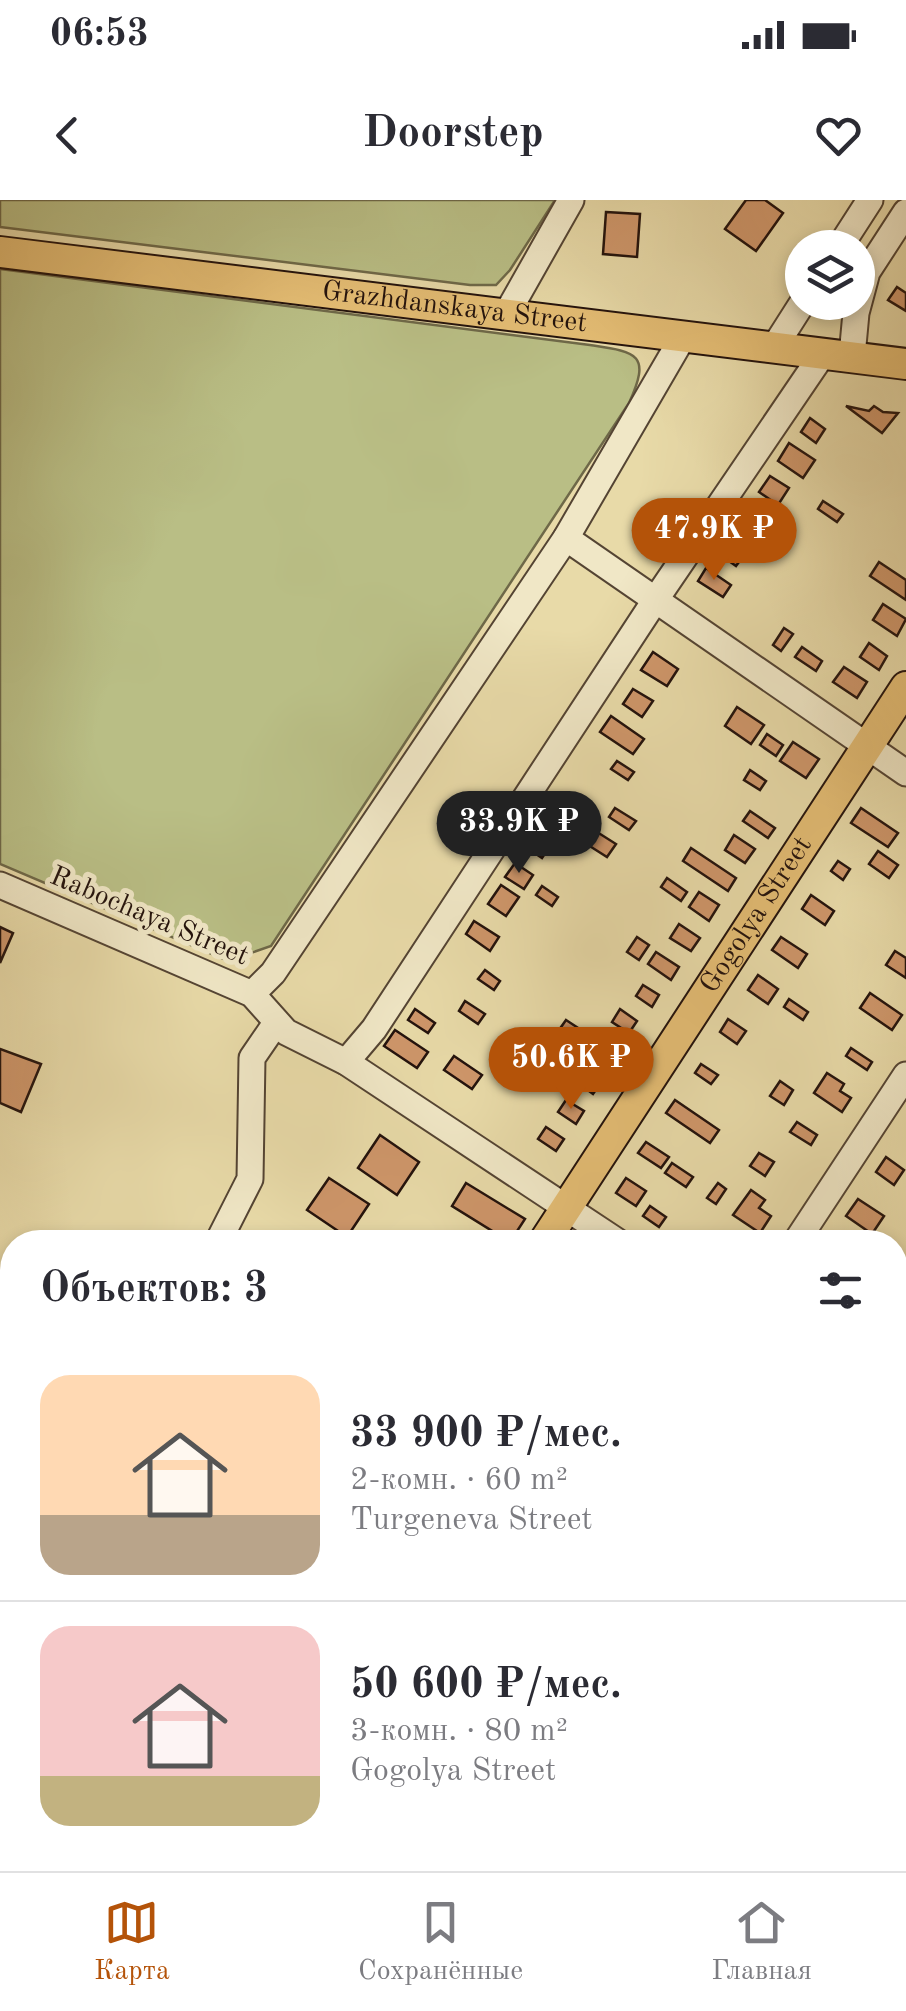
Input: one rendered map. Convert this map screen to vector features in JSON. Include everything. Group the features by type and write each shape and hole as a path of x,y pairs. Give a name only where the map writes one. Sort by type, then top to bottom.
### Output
{"main road":[{"name":"Grazhdanskaya Street","path":"0,252 906,364"},
{"name":"Gogolya Street","path":"552,1230 906,687"}],"street":[{"path":"506,315 571,200"},
{"path":"851,230 870,200"},
{"path":"346,1062 374,1029 656,599 838,354 856,313 867,272 906,212"},
{"path":"775,346 792,320"},
{"path":"252,994 273,973 566,538 684,335"},
{"path":"566,538 906,773"},
{"name":"Rabochaya Street","path":"0,885 252,994 286,1032 346,1062 600,1230"},
{"path":"224,1230 250,1179 252,1058 276,1023"},
{"path":"804,1230 906,1075"}],"green space":[{"path":"0,200 555,200 496,285 470,285 0,227"},
{"path":"0,269 590,345 629,353 639,365 629,403 271,946 228,961 0,864"}],"building":[{"path":"746,200 765,200 783,213 756,251 725,229"},
{"path":"606,212 640,214 637,257 603,254"},
{"path":"897,287 906,293 906,311 888,300"},
{"path":"846,406 869,411 874,406 883,412 898,413 882,433"},
{"path":"810,418 825,429 816,443 801,432"},
{"path":"789,443 815,460 803,478 778,461"},
{"path":"770,476 789,488 778,505 759,492"},
{"path":"823,501 843,514 837,522 818,509"},
{"path":"748,512 766,523 757,538 739,526"},
{"path":"726,543 744,555 736,566 719,554"},
{"path":"879,562 906,580 906,600 870,576"},
{"path":"706,568 731,585 723,597 698,581"},
{"path":"883,604 906,619 897,636 873,620"},
{"path":"784,628 793,634 781,651 773,645"},
{"path":"869,643 887,656 879,670 860,657"},
{"path":"802,647 822,661 816,671 795,657"},
{"path":"653,652 678,669 667,686 641,670"},
{"path":"844,667 867,682 857,698 833,682"},
{"path":"633,689 653,701 642,717 623,704"},
{"path":"737,707 764,725 751,744 725,726"},
{"path":"611,716 644,739 633,754 600,732"},
{"path":"767,734 783,745 776,756 760,745"},
{"path":"793,742 819,759 806,778 780,761"},
{"path":"617,761 634,772 628,780 611,769"},
{"path":"750,770 766,781 760,790 744,780"},
{"path":"615,808 636,821 629,830 609,817"},
{"path":"861,808 898,833 888,847 851,823"},
{"path":"750,811 775,828 768,838 743,821"},
{"path":"536,828 554,840 542,858 524,846"},
{"path":"597,832 616,844 607,857 588,845"},
{"path":"734,835 755,849 745,863 725,850"},
{"path":"691,848 736,878 728,891 683,861"},
{"path":"878,851 898,865 889,878 869,864"},
{"path":"838,861 850,869 843,880 831,871"},
{"path":"515,863 533,875 524,889 505,877"},
{"path":"667,878 687,892 681,901 661,887"},
{"path":"501,885 519,897 506,916 488,904"},
{"path":"542,886 558,897 552,906 536,895"},
{"path":"699,892 719,905 709,921 689,907"},
{"path":"811,895 834,911 825,925 802,909"},
{"path":"474,921 499,937 490,951 466,934"},
{"path":"679,924 700,938 691,951 670,938"},
{"path":"0,927 13,933 0,963"},
{"path":"637,937 649,945 639,960 627,952"},
{"path":"781,937 807,954 798,968 772,950"},
{"path":"895,951 906,958 906,978 886,965"},
{"path":"656,952 679,967 671,980 648,964"},
{"path":"485,970 500,981 494,990 478,979"},
{"path":"758,975 778,989 768,1004 748,990"},
{"path":"643,985 659,995 652,1007 636,996"},
{"path":"870,993 902,1015 892,1030 860,1008"},
{"path":"789,999 808,1012 803,1020 784,1007"},
{"path":"465,1001 485,1014 478,1024 459,1011"},
{"path":"415,1009 435,1023 428,1033 408,1020"},
{"path":"620,1009 637,1021 629,1033 612,1022"},
{"path":"728,1019 746,1031 737,1044 720,1032"},
{"path":"566,1020 592,1037 585,1048 559,1030"},
{"path":"395,1030 428,1052 417,1068 384,1046"},
{"path":"851,1048 872,1062 867,1070 846,1056"},
{"path":"0,1049 41,1064 21,1112 0,1103"},
{"path":"454,1056 482,1075 472,1089 444,1070"},
{"path":"701,1064 718,1075 711,1084 695,1073"},
{"path":"588,1067 604,1078 593,1094 577,1082"},
{"path":"827,1073 844,1084 840,1091 851,1098 842,1112 814,1093"},
{"path":"780,1081 793,1090 784,1105 770,1096"},
{"path":"566,1100 584,1111 576,1124 558,1112"},
{"path":"675,1100 719,1130 710,1143 666,1113"},
{"path":"797,1122 817,1135 811,1145 790,1132"},
{"path":"546,1127 564,1139 556,1151 538,1139"},
{"path":"380,1135 419,1162 397,1195 358,1168"},
{"path":"646,1142 669,1157 661,1168 638,1153"},
{"path":"759,1153 774,1162 765,1176 750,1166"},
{"path":"886,1157 904,1170 894,1185 876,1172"},
{"path":"672,1163 693,1177 686,1187 665,1173"},
{"path":"329,1178 369,1204 352,1230 337,1230 307,1210"},
{"path":"626,1178 646,1191 636,1206 616,1193"},
{"path":"466,1183 525,1219 518,1230 491,1230 452,1206"},
{"path":"718,1183 726,1189 716,1204 707,1198"},
{"path":"751,1190 765,1200 759,1208 771,1216 762,1230 756,1230 733,1215"},
{"path":"858,1199 884,1216 875,1230 866,1230 846,1216"},
{"path":"650,1206 666,1217 659,1227 643,1216"}]}
